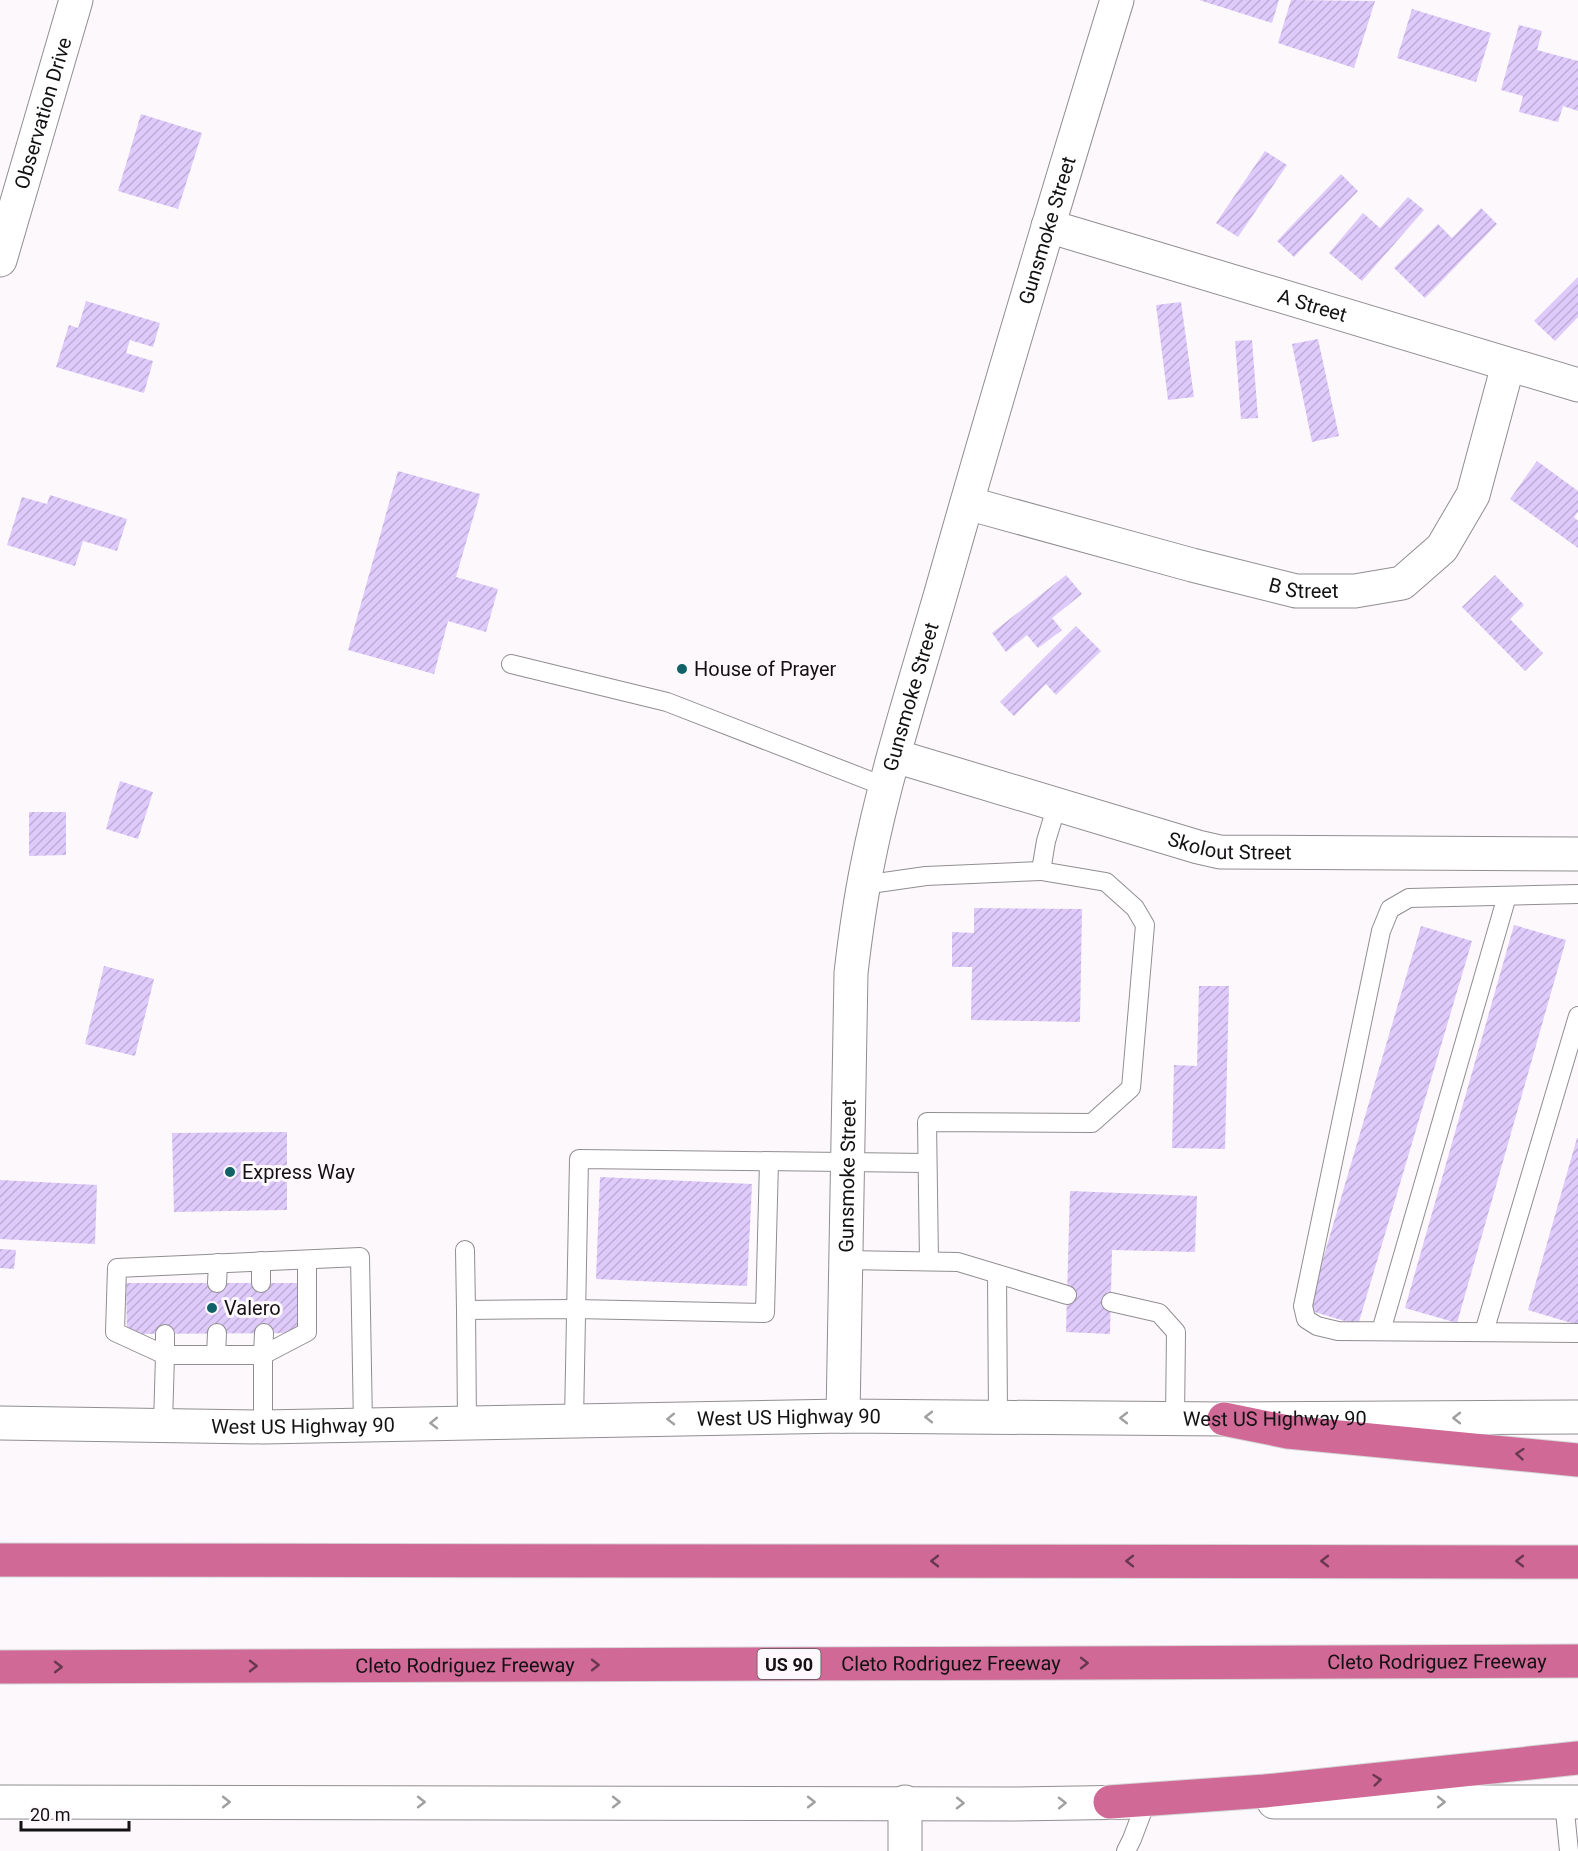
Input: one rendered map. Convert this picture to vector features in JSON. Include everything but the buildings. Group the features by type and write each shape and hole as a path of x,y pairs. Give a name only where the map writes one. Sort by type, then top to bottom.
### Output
{"highway":[{"path":"1224,1419 1288,1432 1578,1460"},
{"path":"0,1560 1578,1562"},
{"name":"Cleto Rodriguez Freeway","path":"0,1667 1578,1660"},
{"path":"1110,1802 1265,1791 1578,1758"}],"street":[{"name":"Observation Drive","path":"0,260 76,0"},
{"name":"Gunsmoke Street","path":"843,1416 851,973 864,885 886,787 966,503 1117,0"},
{"name":"A Street","path":"1048,226 1578,385"},
{"name":"B Street","path":"966,503 1296,591 1355,591 1402,583 1442,548 1473,495 1508,365"},
{"name":"Skolout Street","path":"895,756 1220,852 1578,854"},
{"name":"West US Highway 90","path":"0,1423 262,1426 843,1416 1175,1419 1578,1417"},
{"path":"0,1802 1014,1804 1571,1802"},
{"path":"905,1802 905,1851"}],"lane":[{"path":"511,664 667,702 886,787"},
{"path":"1041,871 1046,841 1057,805"},
{"path":"864,885 926,876 1041,871 1106,882 1135,908 1145,926 1131,1089 1092,1124 927,1122 929,1261"},
{"path":"1578,894 1409,897 1390,909 1381,931 1303,1306 1306,1319 1317,1326 1338,1331 1578,1333"},
{"path":"1381,1331 1507,896"},
{"path":"1484,1332 1578,1016"},
{"path":"574,1421 579,1159 927,1164"},
{"path":"466,1310 576,1309 765,1313 769,1162"},
{"path":"465,1250 467,1423"},
{"path":"307,1260 307,1332 263,1355 165,1355 115,1332 117,1268 168,1274 218,1263 360,1257 363,1425"},
{"path":"846,1260 958,1262 1067,1295"},
{"path":"261,1262 261,1283"},
{"path":"218,1263 218,1283"},
{"path":"997,1274 998,1417"},
{"path":"1111,1302 1159,1312 1176,1332 1175,1419"},
{"path":"262,1426 264,1333"},
{"path":"163,1424 165,1334"},
{"path":"216,1355 217,1334"},
{"path":"1126,1851 1146,1802"},
{"path":"1569,1851 1571,1802"}],"place":[{"name":"House of Prayer","path":"682,669"},
{"name":"Express Way","path":"230,1172"},
{"name":"Valero","path":"212,1308"}]}
